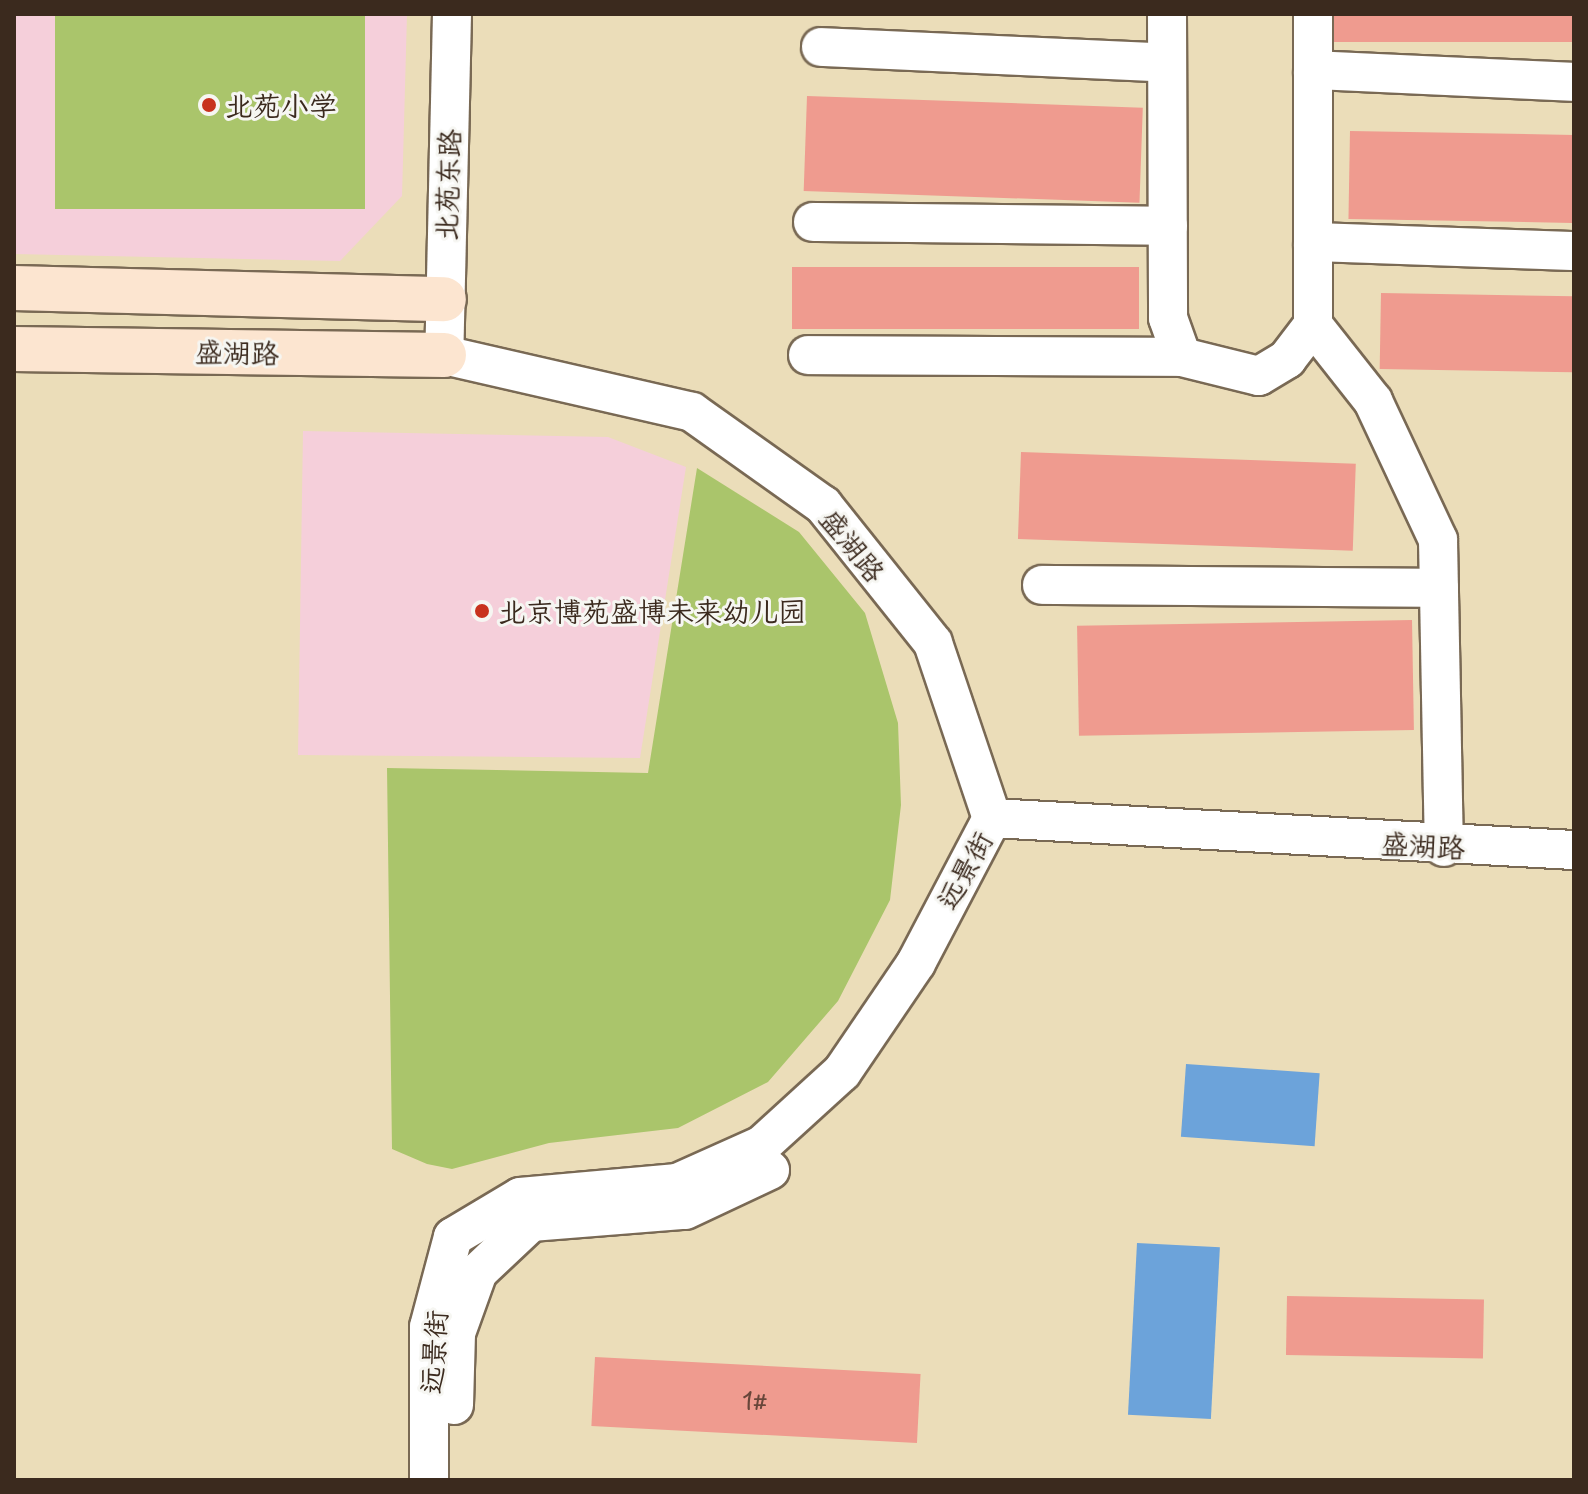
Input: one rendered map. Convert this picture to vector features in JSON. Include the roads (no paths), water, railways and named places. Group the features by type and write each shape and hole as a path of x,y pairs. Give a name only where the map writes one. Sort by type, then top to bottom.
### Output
{"main road":[{"name":"盛湖路","path":"14,288 444,299"},
{"name":"盛湖路","path":"14,349 444,355"}],"street":[{"name":"北苑东路","path":"444,355 452,14"},
{"path":"1167,14 1168,318 1182,357"},
{"path":"808,355 1182,357 1259,376 1287,359 1313,325 1313,14"},
{"path":"821,47 1167,63"},
{"path":"1313,70 1574,82"},
{"path":"813,222 1168,226"},
{"path":"1313,242 1574,251"},
{"path":"1313,325 1373,401 1438,540 1444,847"},
{"name":"盛湖路","path":"444,355 692,412 823,505 933,643 992,818 1444,847 1574,850"},
{"path":"1042,585 1439,588"},
{"name":"远景街","path":"429,1480 429,1327 453,1237 520,1197 677,1183 762,1145 842,1072 916,963 992,818"},
{"name":"远景街","path":"453,1480 456,1333 478,1272 531,1222 685,1210 775,1167 856,1090 939,974 992,818"}],"water":[{"path":"1186,1064 1320,1073 1315,1146 1181,1137"},
{"path":"1137,1243 1220,1247 1211,1419 1128,1415"}],"place":[{"name":"北苑小学","path":"209,105"},
{"name":"北京博苑盛博未来幼儿园","path":"482,611"}]}
